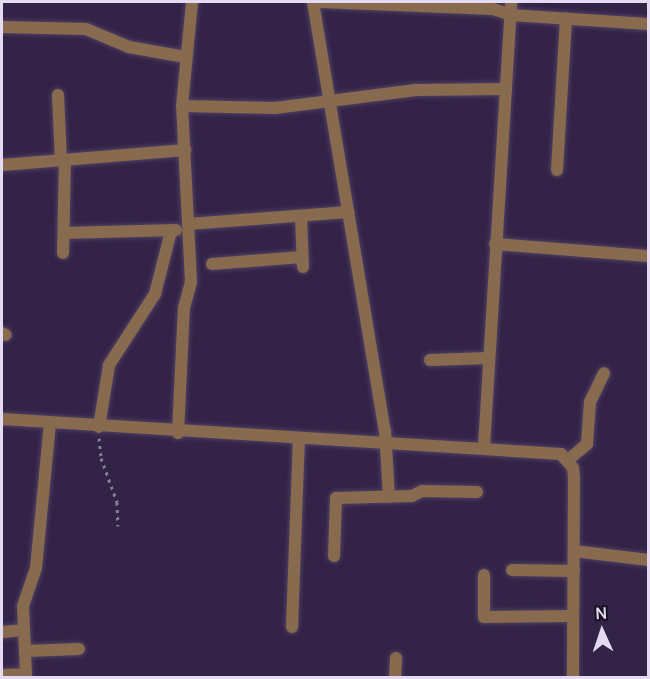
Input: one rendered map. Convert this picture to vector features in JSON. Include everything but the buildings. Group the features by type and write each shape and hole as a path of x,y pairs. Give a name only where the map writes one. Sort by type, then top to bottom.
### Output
{"street":[{"path":"178,433 184,308 191,282 182,106 192,2"},
{"path":"313,2 332,102 387,445 389,497"},
{"path":"321,2 493,9 511,15 648,24"},
{"path":"484,447 511,2"},
{"path":"557,170 566,18"},
{"path":"2,27 86,29 129,47 185,57"},
{"path":"182,106 229,109 332,102 416,90 506,89"},
{"path":"58,95 63,161 63,253"},
{"path":"2,165 185,150"},
{"path":"64,233 171,231 189,227 349,212"},
{"path":"212,264 303,262 301,217"},
{"path":"99,427 109,365 155,294 171,231"},
{"path":"495,244 628,246 648,256"},
{"path":"430,360 488,358"},
{"path":"568,460 587,444 590,402 604,373"},
{"path":"2,419 178,433 387,445 552,451 568,460 574,477 573,678"},
{"path":"2,675 26,674 23,606 36,568 50,423"},
{"path":"292,627 299,440"},
{"path":"334,556 336,498 412,496 422,491 477,492"},
{"path":"574,551 648,560"},
{"path":"512,570 574,571"},
{"path":"484,575 484,616 573,616"},
{"path":"2,632 24,630"},
{"path":"25,651 79,649"},
{"path":"395,678 396,658"}],"path":[{"path":"99,427 99,448 117,502 118,526"}]}
